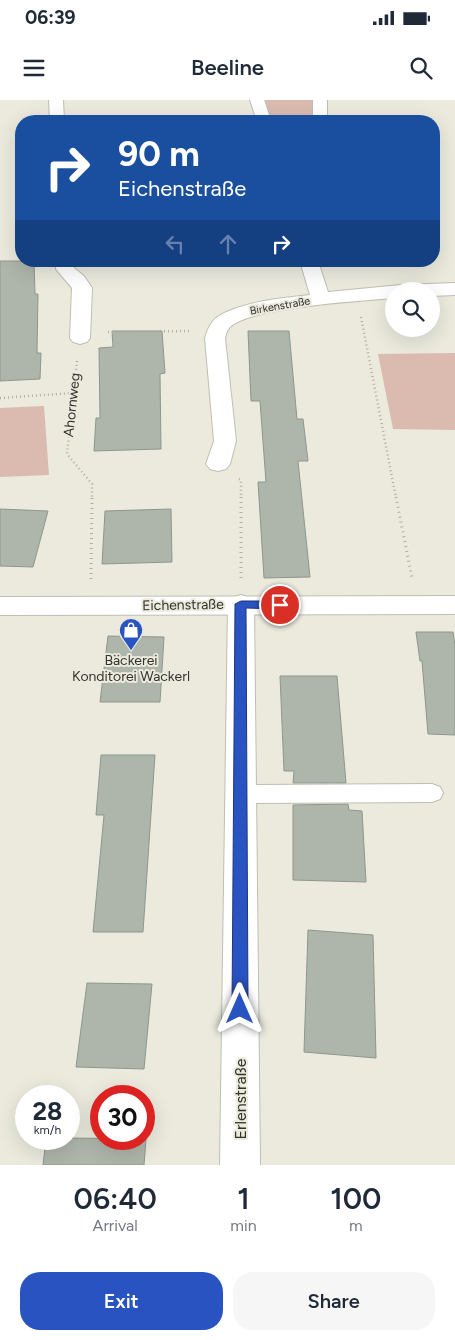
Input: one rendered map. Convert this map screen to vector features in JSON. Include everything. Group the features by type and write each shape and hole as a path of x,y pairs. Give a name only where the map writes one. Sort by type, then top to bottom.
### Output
{"street":[{"path":"56,100 57,115"},
{"path":"257,100 262,115"},
{"path":"320,100 320,115"},
{"path":"65,267 82,288 80,335"},
{"path":"311,267 321,299"},
{"path":"440,290 455,289"},
{"name":"Birkenstraße","path":"216,333 225,321 244,313 321,299 385,293"},
{"path":"216,333 214,338 225,441 218,464"},
{"name":"Eichenstraße","path":"0,606 241,604 455,606"},
{"name":"Erlenstraße","path":"240,1165 241,604"}],"lane":[{"path":"240,794 432,793"}],"path":[{"path":"351,296 359,308 417,606"},
{"path":"80,335 216,333"},
{"name":"Ahornweg","path":"80,335 66,454 92,484 90,606"},
{"path":"0,398 73,393"},
{"path":"218,464 241,480 241,604"}],"shaded area":[{"path":"265,100 313,100 314,115 269,115"},
{"path":"455,353 455,430 393,429 378,354"},
{"path":"44,406 49,475 0,477 0,408"}],"building":[{"path":"0,261 15,261 15,267 34,267 35,294 38,294 37,353 41,353 40,379 0,381"},
{"path":"112,331 162,331 165,373 160,374 161,449 94,451 96,418 100,418 99,348 113,347"},
{"path":"248,331 289,331 297,419 303,419 308,461 298,461 310,577 264,578 258,482 266,482 260,401 251,401"},
{"path":"0,509 48,511 33,567 0,566"},
{"path":"171,509 172,562 102,564 105,511"},
{"path":"416,632 453,632 455,645 455,735 428,734 422,661 420,661"},
{"path":"108,636 164,637 160,702 100,702"},
{"path":"280,676 337,676 346,783 293,783 294,771 284,771"},
{"path":"101,755 155,755 143,932 93,932 104,815 96,815"},
{"path":"348,804 349,810 362,811 366,882 293,880 293,805"},
{"path":"308,930 373,935 376,1058 304,1052"},
{"path":"87,983 152,984 144,1069 76,1067"},
{"path":"80,1138 90,1138 90,1150 145,1150 144,1165 43,1165 45,1150 80,1150"}],"place":[{"name":"Bäckerei Konditorei Wackerl","path":"131,651"}],"route":[{"path":"240,1009 241,604 280,605"}]}
